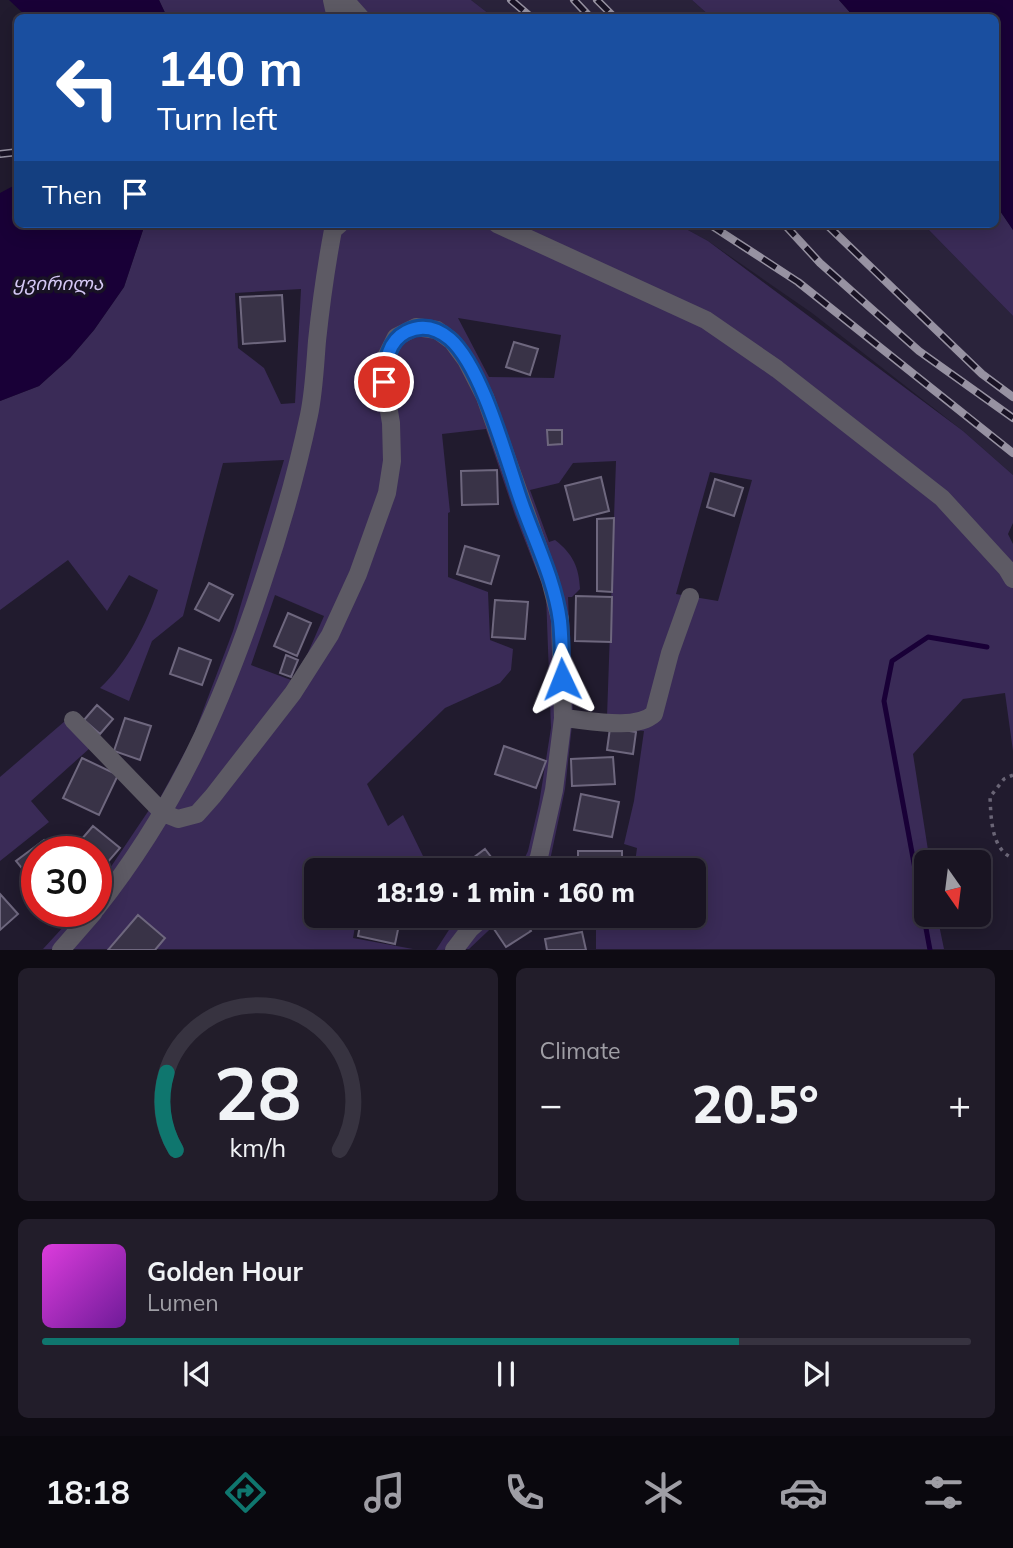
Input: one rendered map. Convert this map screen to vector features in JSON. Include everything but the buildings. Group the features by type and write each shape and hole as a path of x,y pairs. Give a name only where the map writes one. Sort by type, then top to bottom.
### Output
{"street":[{"path":"345,0 357,14"},
{"path":"112,889 163,813 204,737 243,641 286,507 310,412 323,286 336,228"},
{"path":"506,228 706,320 777,369 942,498 1013,579"},
{"path":"73,720 163,813 178,820 197,814 255,745 293,694 330,635 358,574 387,493 392,461 391,423 384,382 386,357 396,337 416,327 437,330 452,341 466,360 485,397 550,580 560,619 563,718 554,790 539,858"},
{"path":"563,718 634,724 647,721 654,714 670,653 690,597"},
{"path":"73,945 84,927"},
{"path":"454,950 471,928"}],"path":[{"path":"1013,775 1004,779 989,797 991,830 1007,856 1013,858"}],"shaded area":[{"path":"159,0 471,0 489,14 166,14"},
{"path":"471,0 692,0 708,14 489,14"},
{"path":"692,0 839,0 851,14 708,14"},
{"path":"999,209 1013,230 1013,316 927,228 999,228"},
{"path":"144,228 684,228 708,241 963,431 1013,475 1013,523 1008,534 1013,544 1013,751 1005,693 963,699 913,754 928,850 914,850 914,928 940,928 944,949 596,949 596,928 706,928 706,858 636,858 637,848 624,844 634,801 644,731 572,725 565,789 551,858 525,858 539,804 551,728 546,595 486,429 442,434 450,512 448,577 488,592 490,640 513,649 511,670 500,683 445,708 367,784 388,826 403,815 423,856 304,858 304,928 355,928 353,938 413,949 155,949 165,938 138,915 108,949 43,949 63,927 112,927 112,865 149,810 90,748 31,801 49,822 31,836 21,836 21,844 0,861 0,777 65,721 160,798 193,737 233,631 284,460 223,463 183,616 152,641 129,701 100,688 119,667 135,643 158,590 129,575 107,611 68,560 0,610 0,401 39,386 70,358 94,330 124,287","holes":["301,289 295,403 281,404 264,368 238,348 235,293","458,318 561,335 554,378 489,377","616,461 607,717 573,715 568,597 572,597 580,589 578,574 566,550 555,540 549,542 530,490 559,483 573,463","710,472 752,480 718,601 676,594","275,595 324,616 307,655 291,680 251,665"]},
{"path":"684,228 927,228 1013,316 1013,475 963,431 812,313 708,241"},
{"path":"450,928 491,928 469,949 436,950"}],"water":[{"path":"9,0 159,0 166,14 24,14"},
{"path":"839,0 1013,0 1013,230 999,209 999,14 851,14"},
{"name":"ყვირილა","path":"14,186 14,228 144,228 124,287 94,330 70,358 39,386 0,401 0,193"}],"waterway":[{"path":"930,950 884,701 892,661 928,637 987,647"}],"railway":[{"path":"511,0 527,14"},
{"path":"574,0 587,14"},
{"path":"597,0 611,14"},
{"path":"0,154 14,152"},
{"path":"715,228 798,282 1013,453"},
{"path":"788,228 820,263 919,351 1013,418"},
{"path":"830,228 982,374 1013,397"}],"route":[{"path":"384,382 386,357 396,337 416,327 437,330 452,341 466,360 485,397 550,580 560,619 562,679"}]}
